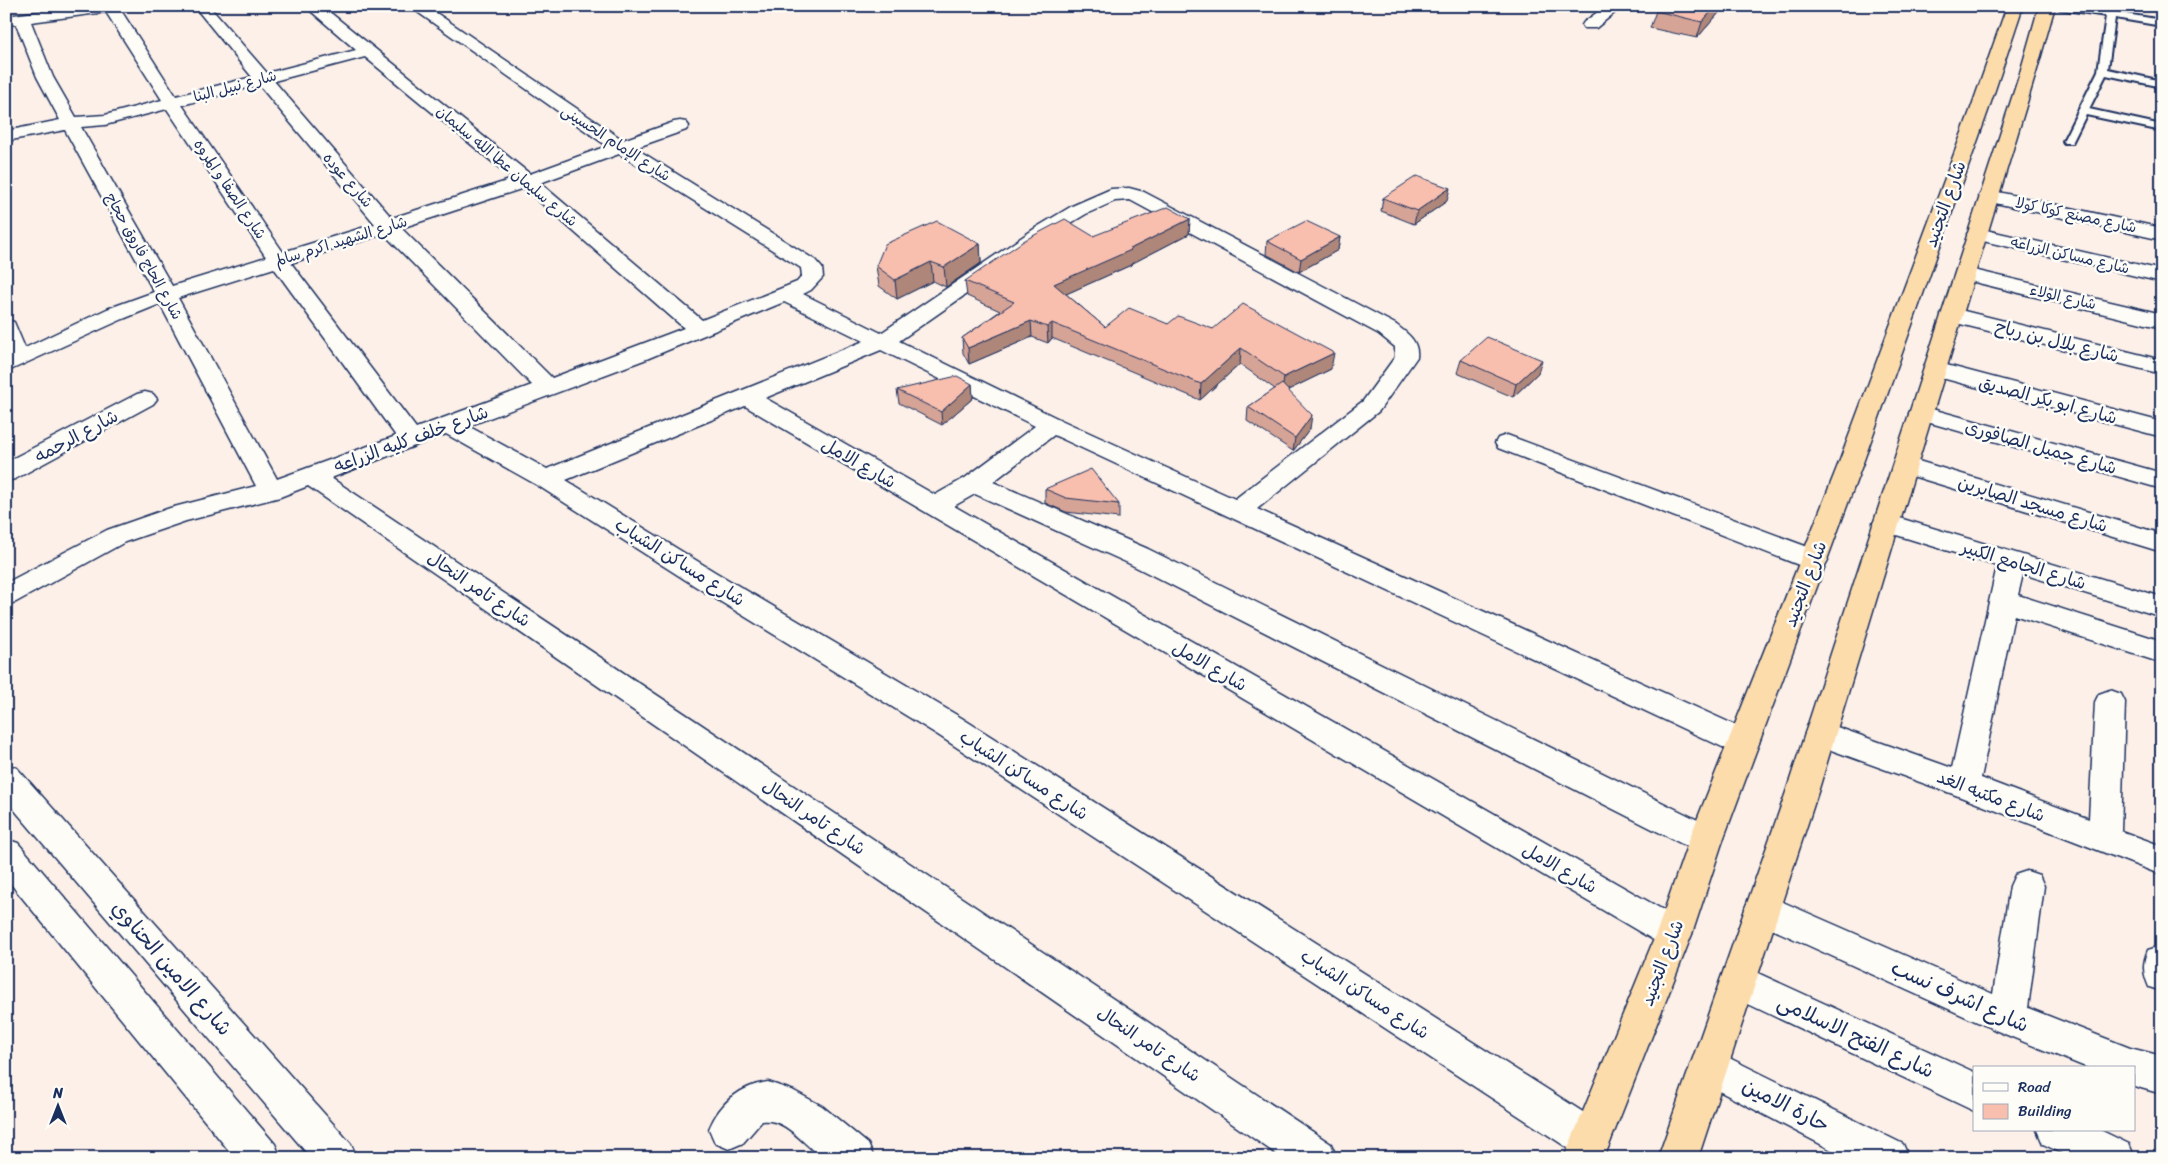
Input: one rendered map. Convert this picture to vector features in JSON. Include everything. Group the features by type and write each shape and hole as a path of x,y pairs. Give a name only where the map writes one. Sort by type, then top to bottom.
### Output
{"highway":[{"name":"شارع التجنيد","path":"1588,1149 1674,934 1706,840 1814,560 1979,112 2013,6"},
{"path":"1678,1158 1820,733 1990,196 2047,6"}],"street":[{"path":"14,20 112,6"},
{"name":"شارع الصفا و المروه","path":"112,6 172,103 278,260 411,438"},
{"name":"شارع عوده","path":"201,6 388,226 548,388"},
{"name":"شارع سليمان عطا الله سليمان","path":"312,6 366,52 527,181 699,330"},
{"name":"شارع الإمام الحسينى","path":"416,6 620,147 808,264 812,268 813,277"},
{"path":"1590,25 1616,6"},
{"name":"شارع الحاج فاروق حجاج","path":"14,20 166,295 271,491"},
{"name":"شارع نبيل البنا","path":"6,136 74,128 89,129 105,120 366,52"},
{"name":"شارع الشهيد اكرم سالم","path":"12,362 115,314 166,295 527,181 680,126"},
{"name":"شارع نبيل البنا","path":"6,149 74,128"},
{"path":"546,479 884,341 1037,235 1078,210 1111,194 1120,194 1137,196 1387,329 1400,338 1407,349 1406,357 1370,406 1237,511"},
{"name":"شارع مصنع كوكا كولا","path":"1990,196 2162,234"},
{"name":"شارع مساكن الزراعه","path":"1977,234 2162,276"},
{"name":"شارع الولاء","path":"1965,274 2162,321"},
{"name":"شارع خلف كليه الزراعه","path":"6,595 116,536 179,514 271,491 699,330 804,286 813,277"},
{"path":"785,294 884,341 1052,426 1744,743"},
{"name":"شارع بلال بن رباح","path":"1952,315 2162,367"},
{"path":"6,327 12,362"},
{"name":"شارع ابو بكر الصديق","path":"1935,369 2162,430"},
{"name":"شارع الامل","path":"746,397 1674,934"},
{"name":"شارع الرحمه","path":"6,473 145,399"},
{"name":"شارع جميل الصافورى","path":"1921,413 2162,481"},
{"name":"شارع مساكن الشباب","path":"448,425 546,479 705,579 949,726 1588,1149"},
{"path":"934,506 974,484 1052,426"},
{"path":"1507,443 1814,560"},
{"name":"شارع مسجد الصابرين","path":"1904,465 2162,543"},
{"name":"شارع تامر النحال","path":"311,476 1317,1158"},
{"path":"974,484 1138,556 1706,840"},
{"name":"شارع الجامع الكبير","path":"1886,524 2012,560 2162,607"},
{"path":"1964,785 2012,560"},
{"path":"2004,601 2162,652"},
{"path":"2104,839 2110,702"},
{"name":"شارع مكتبه الغد","path":"1820,733 1964,785 2162,861"},
{"name":"شارع الامين الحناوي","path":"6,777 337,1158"},
{"path":"6,853 261,1158"},
{"path":"2008,1018 2027,886"},
{"name":"شارع اشرف نسب","path":"1762,908 2008,1018 2130,1066"},
{"path":"2161,962 2162,975"},
{"name":"شارع الفتح الاسلامى","path":"1738,981 1973,1092"},
{"name":"حارة الامين","path":"1709,1066 1889,1158"},
{"name":"شارع اشرف نسب","path":"2136,1068 2162,1075"},
{"path":"729,1129 756,1103 775,1102 788,1108 818,1129 854,1158"},
{"path":"2061,1132 2115,1158"}],"lane":[{"path":"2060,6 2162,23"},
{"path":"2068,141 2102,71 2111,14"},
{"path":"2102,71 2162,84"},
{"path":"2082,111 2162,128"}],"building":[{"path":"1660,6 1716,6 1702,22 1656,11"},
{"path":"1417,176 1450,188 1417,211 1383,198"},
{"path":"1168,207 1190,219 1131,250 1054,284 1105,327 1129,308 1168,324 1178,316 1213,329 1243,304 1334,353 1284,377 1241,348 1201,384 1052,323 1047,327 1031,321 968,348 962,338 1014,302 965,281 1025,240 1065,219 1093,236"},
{"path":"937,221 980,244 944,267 931,262 895,280 876,266 885,244"},
{"path":"1306,221 1340,237 1301,259 1267,241"},
{"path":"1487,337 1542,360 1516,384 1461,360"},
{"path":"957,376 972,384 941,412 897,390"},
{"path":"1282,384 1312,415 1295,438 1248,407"},
{"path":"1091,469 1119,504 1066,498 1045,489"}]}
